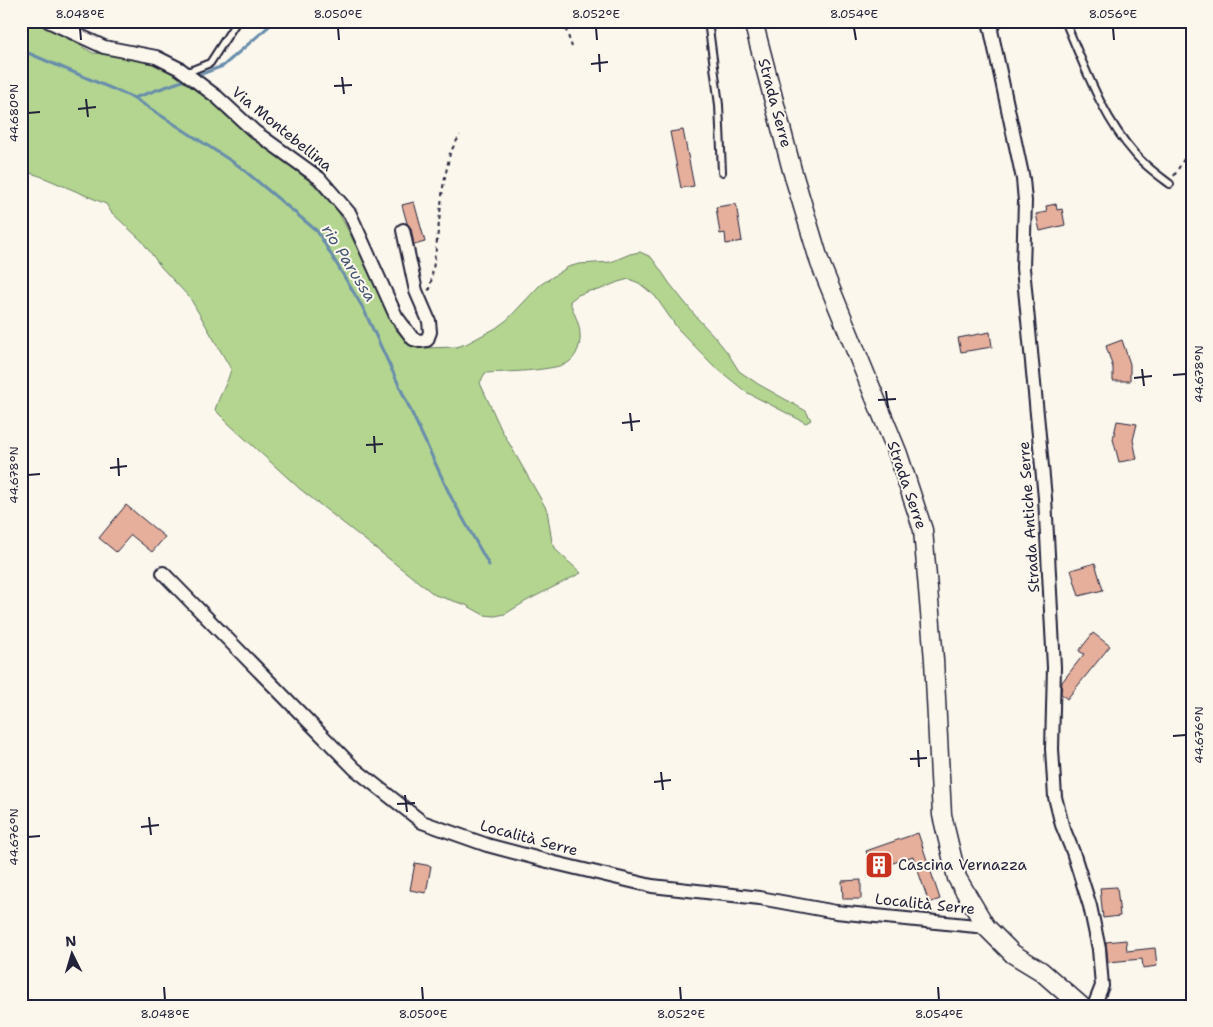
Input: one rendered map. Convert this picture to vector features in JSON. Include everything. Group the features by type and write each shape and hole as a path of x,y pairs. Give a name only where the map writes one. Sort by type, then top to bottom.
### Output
{"main road":[{"name":"Strada Serre","path":"753,21 792,170 820,264 898,454 924,530 934,660 942,815 957,878 986,927 1013,954 1041,970 1080,1006"}],"street":[{"name":"Via Montebellina","path":"48,21 104,47 156,58 180,69 217,97 254,131 319,178 350,214 396,316 413,339 427,340 430,332 430,321 416,291 403,230"},
{"name":"Strada Antiche Serre","path":"989,21 1023,179 1025,201 1023,268 1046,498 1054,667 1052,749 1055,797 1062,825 1073,852 1090,906 1099,949 1102,986 1094,1006"},
{"name":"Località Serre","path":"163,573 355,769 422,822 487,845 652,886 760,898 836,912 986,927"}],"lane":[{"path":"185,73 210,63 237,21"},
{"path":"708,21 719,105 722,172"},
{"path":"991,34 999,21"},
{"path":"1066,21 1097,95 1118,133 1135,155 1170,184"}],"path":[{"path":"563,21 572,47"},
{"path":"418,296 430,289 445,179 450,154 460,135"},
{"path":"1170,184 1184,159 1192,157"}],"green space":[{"path":"21,21 33,21 93,53 126,56 156,64 194,84 225,115 313,184 338,211 366,265 390,320 404,339 414,345 424,348 456,347 466,344 496,328 508,319 540,285 568,267 579,264 611,262 640,252 651,257 698,319 727,352 739,371 806,411 811,420 806,423 746,392 714,366 678,329 655,296 639,283 629,279 599,290 578,295 570,301 580,330 579,346 574,357 569,362 541,369 485,373 480,383 501,429 547,510 552,542 557,551 581,573 505,614 495,616 484,615 466,605 435,595 300,489 215,410 231,369 190,298 161,267 142,241 111,212 106,204 21,168"}],"building":[{"path":"683,130 694,186 681,188 670,132"},
{"path":"414,202 425,242 414,245 411,228 407,223 402,205"},
{"path":"736,204 742,241 726,244 725,233 720,234 716,207"},
{"path":"1056,204 1057,210 1062,209 1065,225 1040,231 1036,214 1047,212 1046,206"},
{"path":"990,332 992,347 961,352 958,338"},
{"path":"1122,340 1130,364 1130,381 1113,381 1113,368 1106,346"},
{"path":"1117,421 1137,424 1133,440 1137,459 1119,462 1113,439"},
{"path":"126,505 165,537 152,552 131,535 116,552 99,538"},
{"path":"1095,563 1103,590 1079,596 1071,570"},
{"path":"1093,633 1110,646 1067,699 1061,694 1062,682 1084,654 1079,651"},
{"name":"Cascina Vernazza","path":"918,833 940,899 929,903 913,856 873,870 866,851"},
{"path":"415,863 431,866 426,893 410,890"},
{"path":"861,880 861,899 843,899 842,881"},
{"path":"1117,887 1120,916 1103,918 1100,888"},
{"path":"1126,940 1127,951 1155,948 1157,966 1143,968 1142,959 1108,962 1106,942"}],"waterway":[{"path":"196,76 223,66 275,21"},
{"name":"rio Parussa","path":"21,50 134,98 239,166 317,231 363,308 451,497 489,565"},
{"path":"134,98 188,79"}],"place":[{"name":"Cascina Vernazza","path":"879,865"}]}
